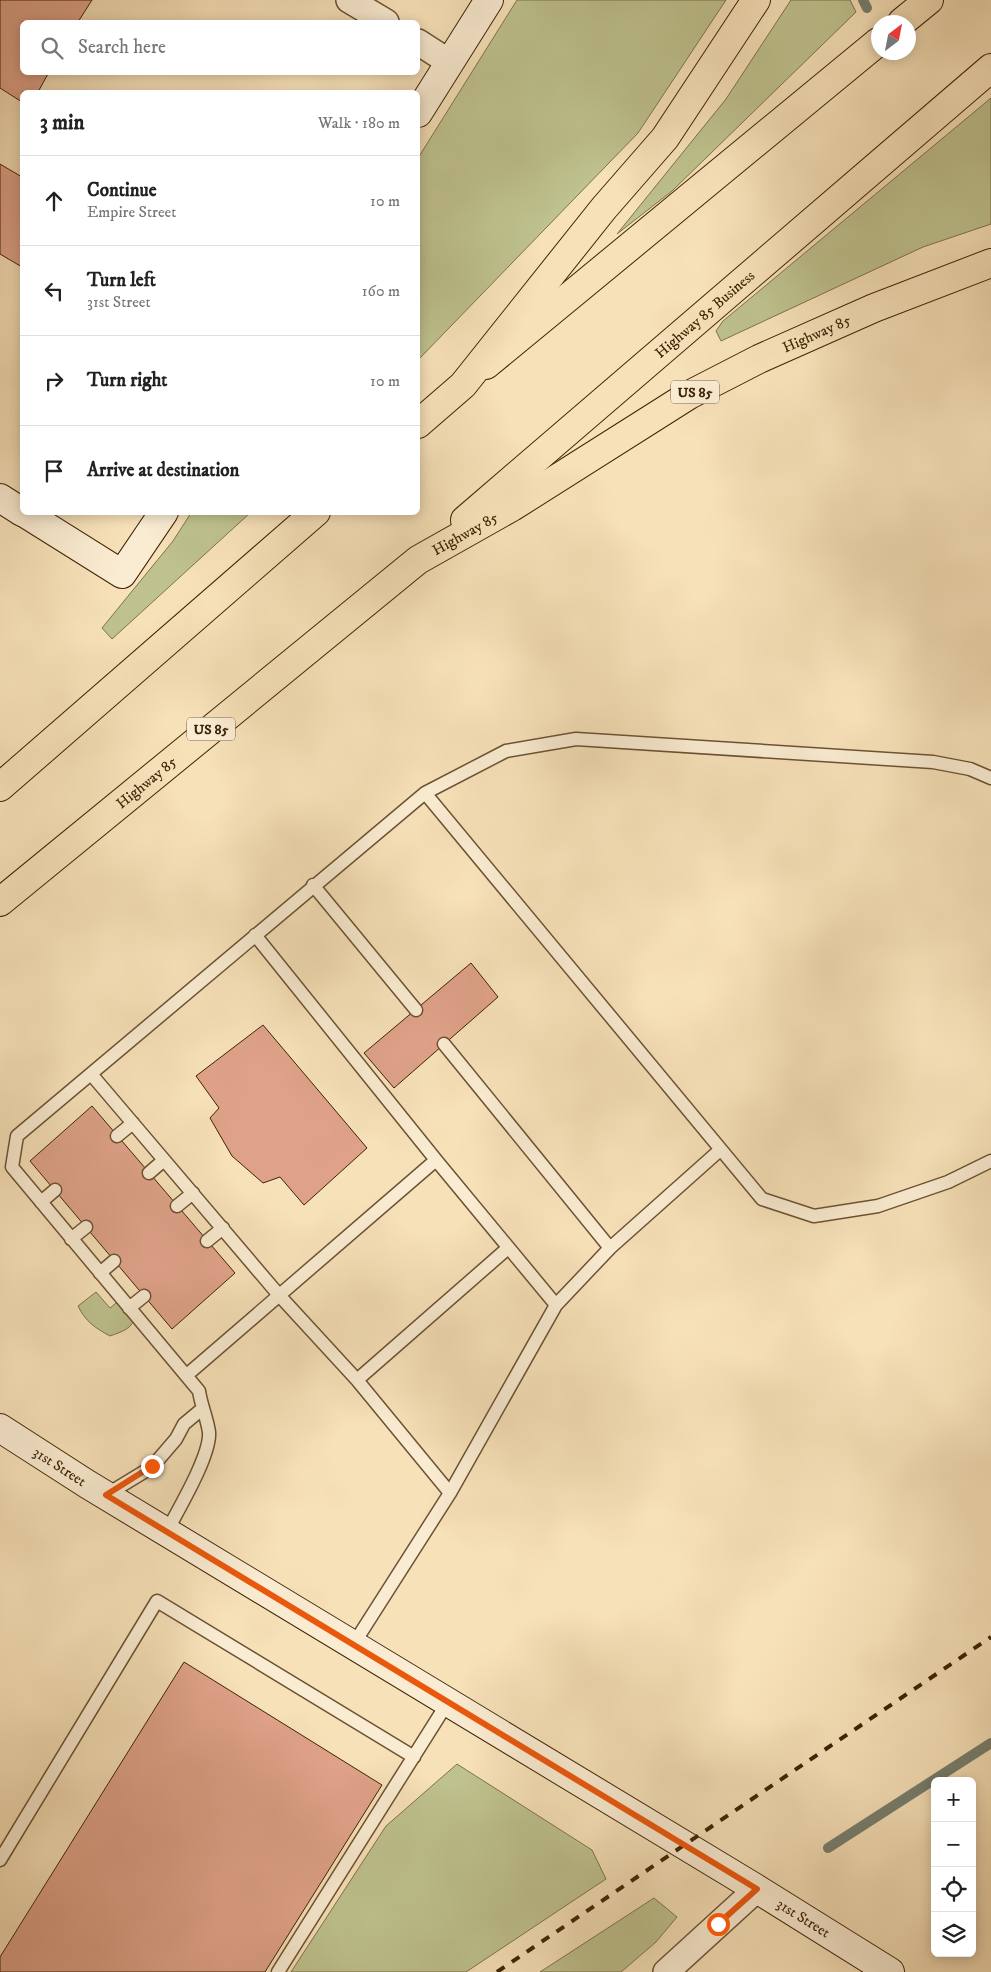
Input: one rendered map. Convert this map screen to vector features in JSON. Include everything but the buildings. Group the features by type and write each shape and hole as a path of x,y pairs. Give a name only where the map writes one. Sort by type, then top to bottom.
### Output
{"main road":[{"path":"463,385 604,208 665,138 756,0"},
{"path":"911,15 929,0"},
{"path":"420,422 871,48"},
{"name":"Highway 85 Business","path":"418,560 991,68"},
{"name":"Highway 85","path":"0,902 418,560 512,508 609,444 706,386 759,359 874,308 991,263"},
{"path":"0,787 313,515"}],"street":[{"path":"350,0 383,20"},
{"path":"420,110 489,0"},
{"path":"420,43 450,62"},
{"path":"0,498 20,510"},
{"path":"28,515 122,574 162,515"},
{"name":"31st Street","path":"0,1428 106,1495 757,1889 890,1972"},
{"path":"666,1972 757,1889"}],"lane":[{"path":"167,1531 192,1487 209,1433 199,1391 188,1374 129,1308 12,1167 17,1136 424,793 506,751 576,739 932,762 970,769 991,778"},
{"path":"424,793 762,1199 814,1216 878,1206 948,1182 991,1161"},
{"path":"313,886 416,1010"},
{"path":"255,935 436,1160 556,1305"},
{"path":"444,1044 610,1248"},
{"path":"90,1074 278,1294 357,1380 450,1492"},
{"path":"117,1136 133,1123"},
{"path":"353,1645 450,1492 556,1305 610,1248 720,1150"},
{"path":"149,1173 164,1160"},
{"path":"188,1374 278,1294 436,1160"},
{"path":"41,1202 55,1190"},
{"path":"177,1206 193,1193"},
{"path":"71,1239 86,1227"},
{"path":"208,1241 223,1228"},
{"path":"357,1380 508,1248"},
{"path":"100,1273 114,1261"},
{"path":"129,1308 144,1296"},
{"path":"106,1495 152,1466 176,1439 184,1424 202,1409"},
{"path":"0,1860 157,1601 414,1757"},
{"path":"278,1972 448,1702"}],"green space":[{"path":"517,0 726,0 638,133 420,358 420,155"},
{"path":"791,0 850,0 856,12 672,191 617,234 726,99"},
{"path":"991,98 991,224 923,247 721,341 716,331 723,321"},
{"path":"190,515 248,515 112,639 102,628 173,541"},
{"path":"96,1292 110,1308 121,1299 135,1316 132,1324 110,1336 87,1320 78,1306"},
{"path":"457,1764 592,1850 606,1879 466,1972 291,1972 386,1826"},
{"path":"654,1898 677,1917 656,1942 621,1972 540,1972"}],"waterway":[{"path":"863,0 867,8"},
{"path":"828,1848 991,1743"}],"railway":[{"path":"497,1972 991,1637"}],"route":[{"path":"152,1466 106,1495 757,1889 718,1924"}]}
